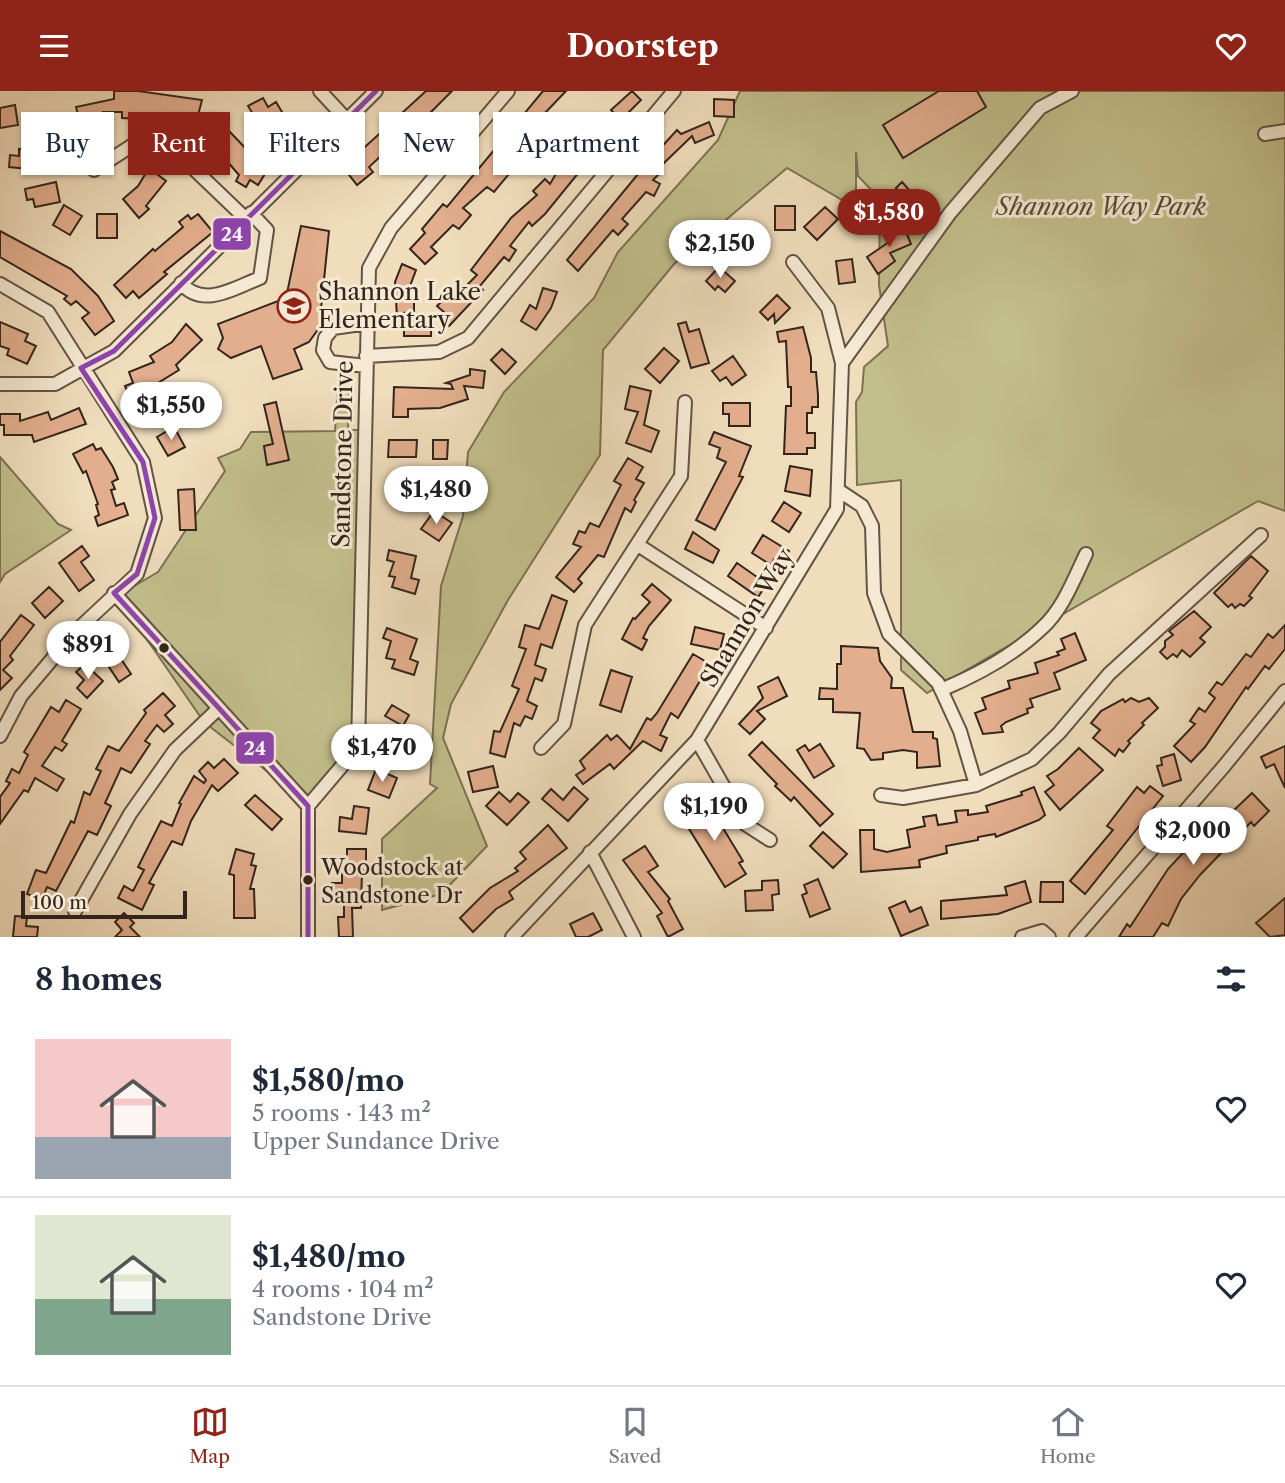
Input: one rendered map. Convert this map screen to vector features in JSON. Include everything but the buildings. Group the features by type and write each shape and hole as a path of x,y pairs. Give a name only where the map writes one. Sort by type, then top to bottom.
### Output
{"street":[{"path":"320,91 340,112"},
{"path":"354,112 376,91"},
{"name":"Sandstone Drive","path":"308,806 358,747 369,268 391,228 508,91"},
{"path":"842,363 950,213 1040,108 1072,91"},
{"path":"368,323 333,328 325,338 323,350 330,362 366,361 439,352 468,338 674,92"},
{"path":"1265,134 1285,131"},
{"path":"114,157 136,143 171,147 267,230 260,278 209,298 189,293 181,283"},
{"path":"0,384 55,384 114,351 289,175"},
{"name":"Shannon Way","path":"512,937 697,740 837,509 842,363 828,308 793,262"},
{"path":"0,284 48,312 143,462 155,517 137,574 114,593 21,696 0,736"},
{"path":"541,748 564,723 585,625 681,476 685,402"},
{"path":"838,490 862,506 872,526 874,593 889,633 938,683 960,731 976,785"},
{"path":"881,795 903,798 976,785 1032,759 1109,674 1261,535"},
{"path":"638,545 766,628"},
{"path":"941,689 996,663 1043,628 1059,607 1086,554"},
{"path":"114,593 308,806 308,937"},
{"path":"1076,937 1225,765 1285,691"},
{"path":"75,911 130,814 175,750 218,709"},
{"path":"697,740 745,824 770,840"},
{"path":"590,852 634,937"},
{"path":"1022,937 1042,931 1049,937"}],"green space":[{"name":"Shannon Way Park","path":"740,91 1285,91 1285,511 1258,501 927,693 901,670 901,480 857,485 856,402 862,392 864,367 888,346 879,285 880,199 858,176 856,152 856,208 787,168 674,264 603,350 600,455 508,600 451,704 443,738 487,846 441,894 382,910 382,839 437,788 430,784 441,586 463,516 468,452 504,392 594,298 618,252 718,140"},
{"path":"339,369 350,372 348,430 366,430 355,736 313,807 204,722 117,596 158,572 225,471 218,458 240,449 251,432 335,431"},
{"path":"0,457 58,524 71,530 5,574 0,582"}],"transit line":[{"name":"24","path":"81,368 114,351 376,91"},
{"name":"24","path":"81,368 143,462 155,518 137,574 114,593"},
{"name":"24","path":"114,593 308,806 308,937"}],"place":[{"name":"Shannon Lake Elementary","path":"294,306"},
{"name":"Woodstock at Sandstone Dr","path":"308,880"}]}
